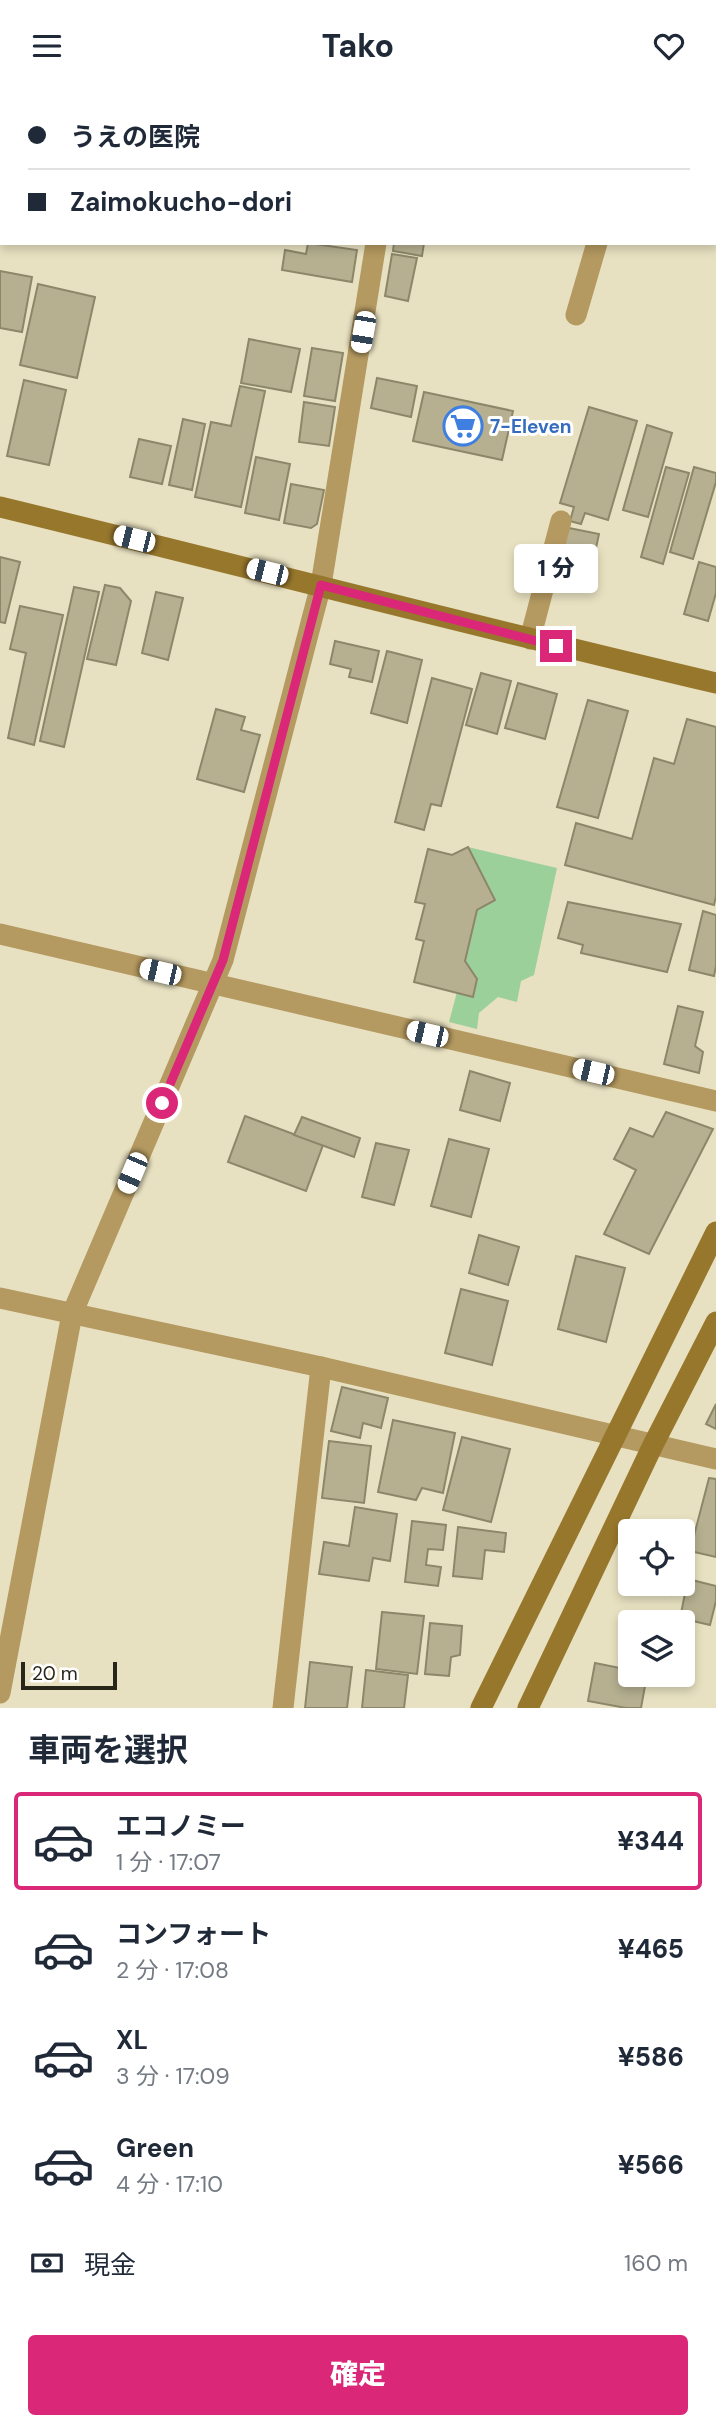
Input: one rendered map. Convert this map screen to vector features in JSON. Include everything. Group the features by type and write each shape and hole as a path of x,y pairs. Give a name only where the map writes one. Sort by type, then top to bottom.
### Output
{"street":[{"path":"0,1693 72,1314 223,960 321,585 376,245"},
{"path":"576,315 596,245"},
{"path":"0,507 716,683"},
{"path":"530,639 561,521"},
{"path":"0,934 716,1101"},
{"path":"481,1708 716,1232"},
{"path":"0,1298 321,1367 716,1459"},
{"path":"528,1708 653,1445 716,1322"},
{"path":"284,1708 321,1367"}],"green space":[{"path":"468,847 557,868 534,975 521,981 517,1002 498,997 479,1013 477,1029 449,1022 457,992 474,996 477,979 465,961 477,910 495,900"}],"building":[{"path":"308,245 357,250 352,282 282,270 285,250 306,254"},
{"path":"394,245 424,245 422,256 393,251"},
{"path":"392,254 417,258 408,301 385,296"},
{"path":"0,271 32,277 22,332 0,328"},
{"path":"38,284 95,297 77,378 20,365"},
{"path":"249,339 300,349 291,392 241,383"},
{"path":"312,348 343,353 335,401 304,396"},
{"path":"377,378 417,386 411,417 371,408"},
{"path":"24,380 66,390 49,465 7,456"},
{"path":"240,386 265,391 241,507 195,497 211,422 231,426"},
{"name":"7-Eleven","path":"424,392 513,411 502,460 413,441"},
{"path":"304,402 335,407 329,446 299,442"},
{"path":"589,407 637,421 608,520 585,513 581,524 570,521 574,507 560,503"},
{"path":"183,419 205,424 192,490 169,485"},
{"path":"647,425 672,433 648,517 623,510"},
{"path":"139,439 171,446 162,484 130,477"},
{"path":"256,457 290,464 279,520 245,513"},
{"path":"666,467 689,473 663,564 641,557"},
{"path":"694,467 716,473 716,482 693,559 670,552"},
{"path":"291,484 324,490 317,524 311,528 284,523"},
{"path":"564,527 599,534 590,576 555,569"},
{"path":"0,557 20,562 5,623 0,622"},
{"path":"699,562 716,567 716,593 708,621 684,614"},
{"path":"105,585 120,588 131,601 116,665 87,659"},
{"path":"74,587 99,592 64,747 40,741"},
{"path":"156,592 183,598 168,660 142,653"},
{"path":"20,606 63,615 34,745 8,738 26,653 10,649"},
{"path":"335,641 379,651 372,682 349,677 351,669 330,664"},
{"path":"387,651 422,660 407,723 371,713"},
{"path":"481,673 511,681 497,734 466,725"},
{"path":"432,678 472,689 441,806 431,804 424,830 395,822"},
{"path":"518,683 557,694 545,739 505,728"},
{"path":"588,700 628,711 598,818 557,807"},
{"path":"216,709 245,717 241,730 260,735 244,792 197,779"},
{"path":"687,719 716,727 714,905 565,865 576,823 632,839 654,758 674,764"},
{"path":"468,847 495,900 477,910 465,961 477,979 473,997 414,982 424,941 416,939 425,904 415,902 428,849 452,855"},
{"path":"568,902 681,924 667,972 581,953 583,945 558,938"},
{"path":"703,911 716,915 714,976 689,970"},
{"path":"678,1006 703,1012 695,1046 703,1052 699,1073 664,1064"},
{"path":"470,1071 510,1083 500,1121 460,1110"},
{"path":"666,1112 713,1129 649,1254 604,1234 636,1170 614,1159 630,1128 653,1137"},
{"path":"245,1116 323,1145 306,1191 228,1162"},
{"path":"302,1117 360,1138 354,1157 294,1135"},
{"path":"449,1139 489,1149 471,1217 431,1206"},
{"path":"376,1143 409,1150 394,1205 362,1197"},
{"path":"479,1235 519,1247 508,1285 469,1273"},
{"path":"576,1256 625,1268 606,1342 558,1329"},
{"path":"461,1289 508,1301 492,1365 445,1353"},
{"path":"342,1387 388,1398 381,1428 363,1423 360,1438 331,1431"},
{"path":"716,1404 716,1429 706,1424"},
{"path":"393,1420 455,1433 443,1493 422,1488 416,1500 378,1492"},
{"path":"462,1437 510,1449 491,1522 443,1510"},
{"path":"329,1441 371,1446 364,1503 322,1498"},
{"path":"709,1478 716,1479 716,1557 695,1552 695,1532"},
{"path":"355,1507 397,1514 390,1561 373,1558 369,1581 319,1574 324,1542 349,1546"},
{"path":"412,1521 446,1525 443,1550 428,1549 426,1565 441,1567 438,1586 405,1582"},
{"path":"458,1527 506,1533 504,1552 485,1550 482,1579 453,1576"},
{"path":"695,1581 716,1586 716,1601 710,1625 695,1622 695,1610 682,1610 685,1596 695,1596"},
{"path":"382,1612 424,1616 417,1674 376,1669"},
{"path":"430,1623 462,1626 460,1655 451,1657 449,1676 425,1674"},
{"path":"310,1662 352,1667 347,1708 305,1708"},
{"path":"595,1663 618,1668 618,1687 645,1687 641,1708 588,1701"},
{"path":"366,1670 408,1675 404,1708 362,1708"}],"place":[{"name":"7-Eleven","path":"463,426"}],"route":[{"path":"162,1103 223,960 321,585 556,646"}]}
